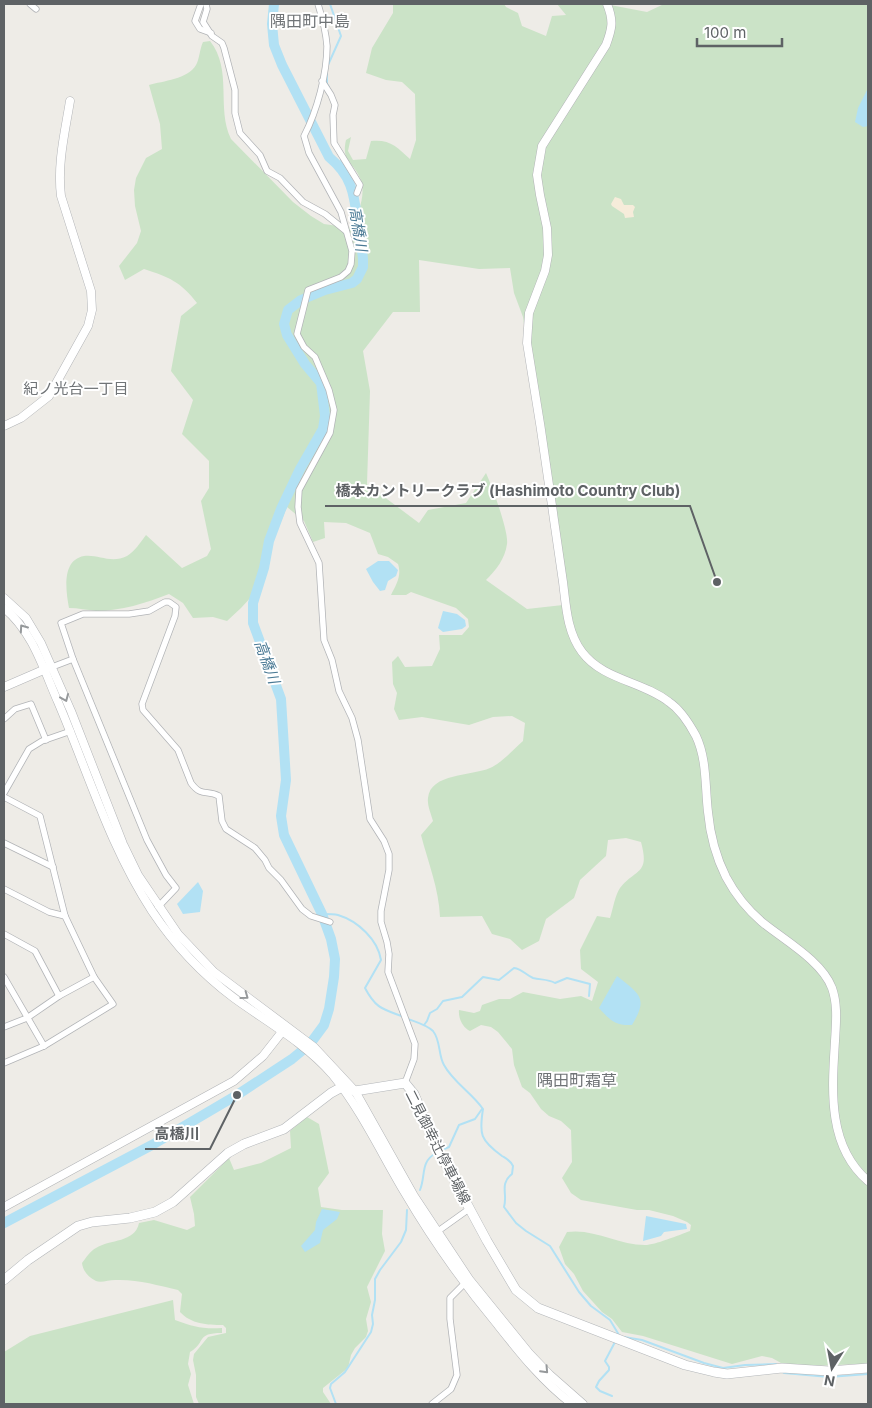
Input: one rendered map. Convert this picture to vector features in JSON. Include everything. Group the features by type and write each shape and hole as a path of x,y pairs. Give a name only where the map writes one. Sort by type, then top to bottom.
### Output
{"main road":[{"name":"二見御幸辻停車場線","path":"342,1087 355,1090 405,1083 414,1094 439,1152 469,1209 516,1290 544,1311 685,1365 727,1374 782,1368 829,1371 868,1368"},
{"path":"4,1280 28,1260 78,1226 155,1212 173,1202 228,1153 244,1144 284,1129 331,1093 342,1087"}],"street":[{"path":"30,4 36,9"},
{"path":"200,4 195,22 200,29 211,33"},
{"path":"206,4 207,8 203,22 212,36 222,43 224,48 235,90 235,114 240,133 260,154 267,171 280,178 303,202 325,214 346,231"},
{"path":"318,4 327,46 319,100 304,136 309,154 341,212 352,251 351,264 348,271 340,277 308,290 297,334 304,347 315,357 329,390 334,410 330,433 299,490 298,507 300,523 319,563 324,640 332,660 339,691 352,718 358,740 370,819 384,840 389,854 389,870 381,922 388,942 388,972 415,1044 414,1059 405,1083"},
{"path":"607,4 611,14 612,30 606,46 542,146 537,175 547,228 548,255 545,271 528,313 526,329 526,343 570,627 581,651 595,665 609,674 655,693 669,701 687,721 698,741 702,754 711,835 726,876 736,893 749,909 806,956 827,978 832,988 836,1007 834,1112 840,1136 849,1157 868,1181"},
{"path":"322,81 335,105 333,115 334,143 360,185 357,193"},
{"path":"4,426 21,418 49,396 91,318 91,291 63,205 59,181 59,168 70,101"},
{"path":"4,598 26,618 41,643 48,668 115,845 152,911 169,935 208,976 233,997 294,1036 355,1090 434,1234"},
{"path":"158,907 176,888 166,875 147,840 61,624 83,614 148,612 165,602 169,602 176,607 175,616 142,704 143,710 178,750 194,788 199,792 219,796 222,821 226,829 256,848 265,860 268,868 281,880 302,909 311,916 330,922"},
{"path":"4,608 20,623 48,668 123,844 138,875 158,907 183,940 214,972 284,1029"},
{"path":"4,688 73,658"},
{"path":"4,719 15,710 31,704 46,740"},
{"path":"4,793 25,754 33,746 72,731"},
{"path":"4,798 40,816 65,916 94,977 113,1004 44,1046 4,1063"},
{"path":"4,843 53,867"},
{"path":"4,889 49,912 65,916"},
{"path":"4,934 36,951 60,996"},
{"path":"4,977 6,985 44,1046"},
{"path":"4,1027 27,1018 60,996 94,977"},
{"path":"4,1207 234,1081 254,1065 284,1029"},
{"path":"312,1050 355,1103 404,1191 522,1356 541,1377 572,1404"},
{"path":"434,1234 469,1209"},
{"path":"432,1404 451,1389 456,1381 457,1367 451,1337 450,1298 467,1281"},
{"path":"467,1281 529,1353 550,1375 583,1404"}],"green space":[{"path":"393,4 504,4 518,13 522,26 546,36 552,16 566,15 557,4 605,4 647,12 664,4 868,4 868,1365 813,1366 781,1363 772,1358 762,1356 732,1364 643,1336 622,1332 612,1319 602,1312 583,1291 574,1274 565,1264 559,1247 567,1232 587,1232 625,1242 649,1245 690,1231 691,1225 673,1216 649,1210 637,1210 581,1200 571,1193 562,1178 572,1162 571,1130 561,1121 549,1116 541,1109 530,1093 522,1087 514,1065 512,1049 498,1032 491,1027 481,1025 470,1031 461,1022 459,1010 474,1013 480,1011 482,1005 499,999 510,999 523,992 560,999 581,996 592,1001 598,982 581,969 580,950 597,916 610,918 618,891 643,866 643,853 641,842 626,838 608,840 606,856 580,880 574,898 546,919 539,941 522,950 510,939 492,934 482,916 440,917 435,886 421,835 433,821 428,801 431,790 436,784 444,780 482,771 498,763 523,741 525,723 512,716 493,717 469,725 422,717 399,720 394,709 397,693 393,684 392,662 398,656 405,667 432,666 440,649 439,635 462,635 469,627 468,619 456,608 411,592 406,595 391,595 399,576 398,564 388,557 378,554 370,533 346,523 324,522 325,538 313,542 304,521 287,507 273,541 263,584 227,621 213,617 193,618 183,603 169,594 115,610 96,611 69,608 66,586 68,570 77,559 84,556 116,559 127,556 146,535 182,568 207,556 211,549 201,501 209,488 209,461 182,434 193,400 171,371 181,316 197,303 180,285 168,278 144,269 125,280 119,266 137,243 141,231 135,206 134,190 136,178 146,158 162,149 160,124 149,85 175,79 192,70 197,63 203,42 210,41 217,52 221,64 225,115 231,139 293,202 311,216 324,224 352,228 361,203 363,190 357,172 346,157 346,140 351,137 348,151 353,160 366,159 371,141 383,141 393,145 410,159 416,140 415,94 402,82 386,80 366,73 372,48 393,13","holes":["419,260 479,269 510,268 514,293 523,317 563,605 527,609 486,580 499,564 507,544 503,520 486,473 466,503 428,510 419,523 367,484 370,391 363,351 393,312 420,312"]},
{"path":"307,1117 319,1124 329,1173 318,1188 321,1207 342,1210 383,1210 382,1234 385,1251 367,1287 371,1302 366,1319 368,1331 366,1337 355,1348 348,1368 323,1388 323,1392 331,1404 199,1404 196,1397 194,1354 208,1337 226,1333 226,1328 223,1325 200,1323 184,1316 180,1312 182,1294 178,1290 131,1280 96,1281 86,1274 82,1263 96,1248 133,1234 139,1223 154,1220 187,1230 195,1226 190,1197 229,1158 234,1170 261,1163 291,1148 290,1131"},
{"path":"173,1300 175,1320 198,1327 222,1328 222,1333 204,1336 190,1352 188,1364 191,1374 188,1385 194,1404 4,1404 4,1352 30,1336"}],"sand":[{"path":"615,197 621,199 624,205 633,205 635,207 634,217 625,218 624,214 612,206 611,204"}],"water":[{"path":"868,88 868,126 863,127 855,122 858,108"},
{"path":"378,561 389,561 398,570 396,576 388,581 385,590 380,591 366,569"},
{"path":"443,611 457,614 465,620 466,626 462,629 443,632 438,628"},
{"path":"198,882 203,891 200,912 183,914 177,904"},
{"path":"617,976 636,992 641,1002 632,1025 613,1021 599,1008"},
{"path":"322,1209 340,1212 337,1219 323,1230 320,1243 305,1252 301,1246 315,1230 316,1222"},
{"path":"646,1216 686,1224 687,1229 664,1232 661,1236 643,1241"}],"waterway":[{"name":"高橋川","path":"4,1223 152,1145 237,1095 292,1059 310,1044 324,1025 329,1009 335,959 331,939 322,914 284,835 281,816 286,780 281,699 253,623 253,603 264,568 269,541 281,509 300,469 323,429 325,416 321,383 305,364 287,335 284,324 288,310 301,300 325,290 352,283 357,279 363,267 363,259 355,204 348,179 329,157 282,65 274,45 272,24 274,4"},
{"path":"328,65 341,36 330,4"},
{"path":"327,73 327,84 329,87"},
{"name":"高橋川","path":"341,160 351,179 353,192"},
{"path":"322,914 345,918 366,932 376,945 381,960 365,988 373,1000 381,1007 404,1017"},
{"path":"424,1025 430,1013 437,1009 443,1001 462,997 483,977 499,980 514,968 533,978 555,983 567,978 590,984 589,996"},
{"path":"408,1019 425,1025 436,1035 442,1061 448,1071 483,1109 481,1131 485,1141 510,1161 513,1166 512,1174 505,1185 504,1207 516,1223 550,1246 579,1292 591,1306 610,1320 619,1335"},
{"path":"442,1150 449,1147 459,1125 475,1119 482,1109"},
{"path":"420,1190 425,1165 436,1153"},
{"path":"336,1404 330,1388 331,1384 345,1372 371,1332 375,1300 375,1279 401,1242 406,1230 407,1210"},
{"path":"624,1337 642,1340 723,1368 776,1364"},
{"path":"612,1396 600,1391 596,1387 609,1370 605,1361 615,1342"},
{"path":"782,1371 784,1373 829,1377 868,1374"}],"place":[{"name":"橋本カントリークラブ (Hashimoto Country Club)","path":"717,582"},
{"name":"高橋川","path":"237,1095"}],"district":[{"name":"隅田町中島","path":"310,21"},
{"name":"紀ノ光台一丁目","path":"76,389"},
{"name":"隅田町霜草","path":"577,1080"}]}
